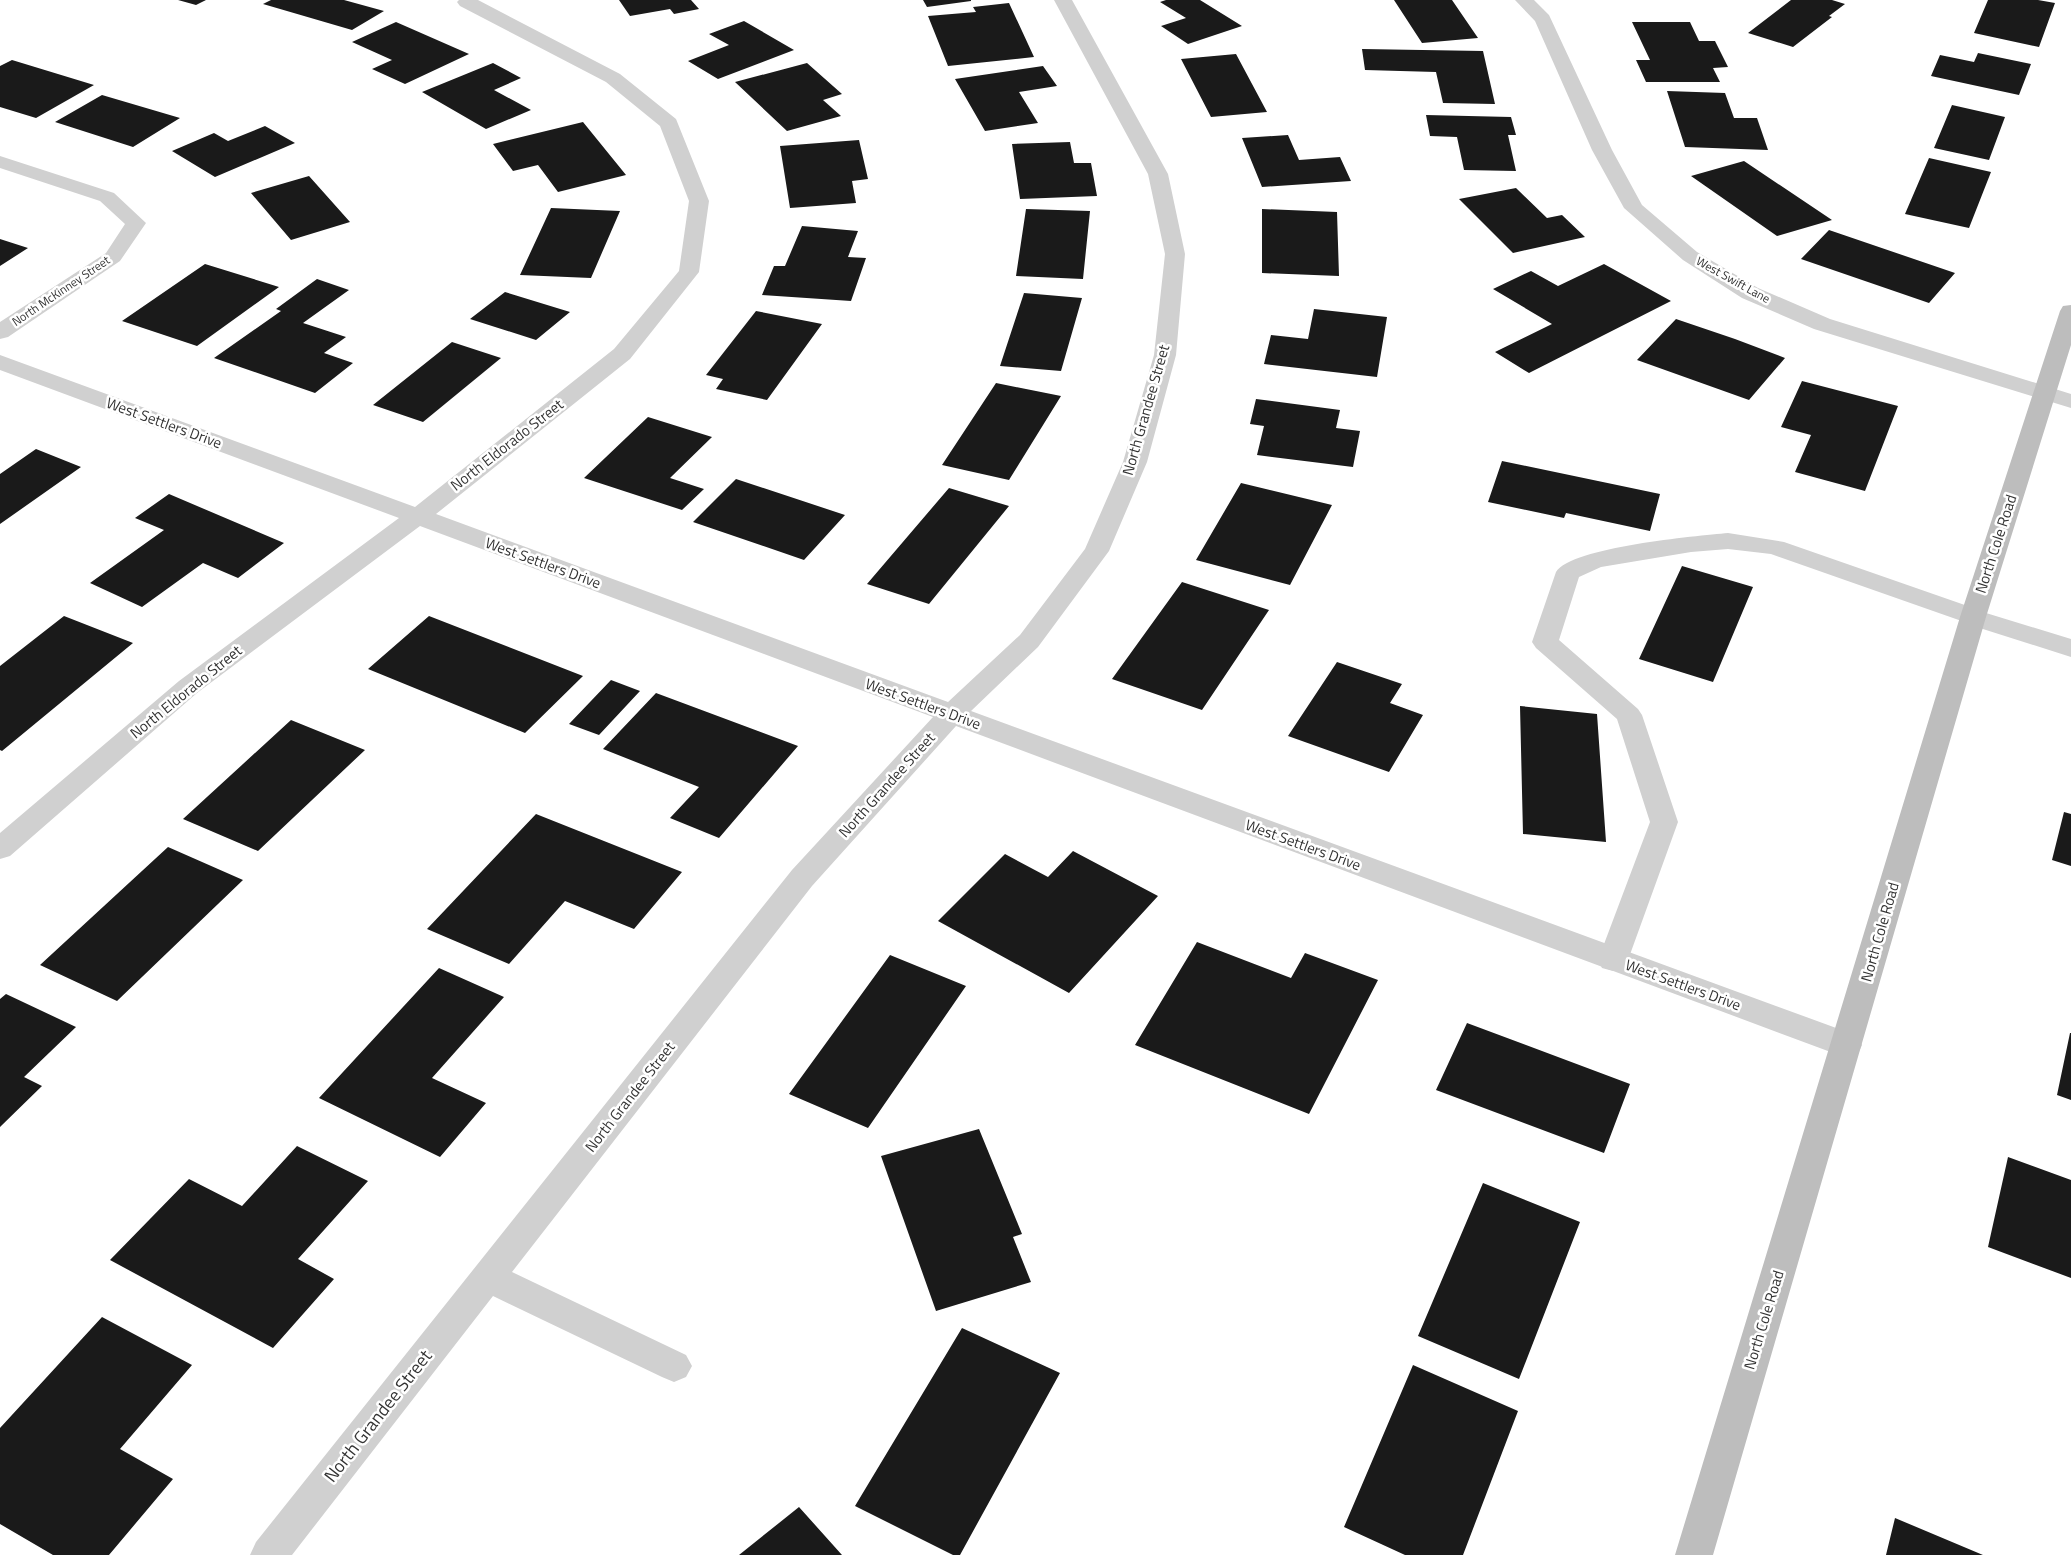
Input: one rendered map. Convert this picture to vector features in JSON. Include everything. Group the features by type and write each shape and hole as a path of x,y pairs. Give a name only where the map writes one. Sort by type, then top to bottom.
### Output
{"main road":[{"name":"North Cole Road","path":"1694,1555 1974,616 2058,397 2070,317"}],"street":[{"name":"North Grandee Street","path":"269,1555 802,878 951,715 1029,641 1096,551 1135,462 1165,355 1175,254 1158,174 1063,0"},
{"name":"West Swift Lane","path":"1524,0 1543,19 1602,150 1634,208 1690,256 1750,293 1822,324 2058,397"},
{"name":"North Eldorado Street","path":"0,849 188,688 417,517 622,354 689,272 699,201 669,123 613,78 465,1"},
{"name":"North McKinney Street","path":"0,162 107,197 136,223 113,258 0,332"},
{"name":"West Settlers Drive","path":"0,362 1613,960 1847,1044"},
{"path":"1613,960 1664,822 1629,715 1545,642 1568,572 1595,560 1690,544 1728,541 1775,547 2071,648"},
{"path":"488,1278 674,1366"}],"building":[{"path":"178,0 206,0 196,5"},
{"path":"271,0 344,0 384,11 352,30 263,4"},
{"path":"619,0 691,0 699,9 674,14 670,9 630,16"},
{"path":"923,0 971,0 971,1 927,7"},
{"path":"1166,0 1200,0 1242,26 1188,44 1161,26 1186,18 1160,2"},
{"path":"1394,0 1452,0 1478,38 1422,43"},
{"path":"1791,0 1832,0 1845,4 1829,16 1832,17 1793,47 1748,33"},
{"path":"1988,0 2038,0 2055,3 2039,47 1974,33"},
{"path":"1009,3 1034,57 948,66 928,16 976,12 973,7"},
{"path":"744,21 794,50 718,79 688,61 729,45 709,34"},
{"path":"396,22 469,54 405,84 372,69 392,60 352,42"},
{"path":"1632,22 1690,22 1699,41 1715,41 1728,67 1713,68 1720,82 1646,82 1636,60 1650,60"},
{"path":"1362,49 1483,51 1495,104 1443,103 1436,72 1365,70"},
{"path":"1978,53 2031,64 2019,95 1931,76 1940,55 1974,62"},
{"path":"1236,54 1267,112 1211,117 1181,59"},
{"path":"12,60 94,85 36,118 0,107 0,66"},
{"path":"493,63 521,78 494,90 531,110 486,129 422,92"},
{"path":"807,63 842,94 823,100 841,116 787,131 735,82"},
{"path":"1043,66 1057,86 1019,92 1038,123 985,131 955,79"},
{"path":"1667,91 1725,93 1734,118 1757,118 1768,150 1685,147"},
{"path":"102,95 180,118 133,147 55,122"},
{"path":"1952,105 2005,117 1989,160 1934,148"},
{"path":"1426,115 1511,117 1516,135 1508,135 1516,171 1464,170 1457,137 1430,136"},
{"path":"583,122 626,175 558,192 538,165 513,171 493,144"},
{"path":"265,126 295,143 215,177 172,151 214,133 228,141"},
{"path":"1288,135 1299,160 1340,157 1351,181 1262,187 1242,138"},
{"path":"859,140 868,179 852,181 856,203 790,208 780,146"},
{"path":"1070,142 1074,163 1091,163 1097,196 1020,199 1012,144"},
{"path":"1929,158 1991,172 1969,228 1905,214"},
{"path":"1744,161 1832,220 1777,236 1691,176"},
{"path":"309,176 350,222 291,240 251,193"},
{"path":"1516,188 1547,218 1562,215 1585,237 1513,253 1459,199"},
{"path":"551,208 620,211 591,278 520,275"},
{"path":"1026,209 1090,211 1083,279 1016,276"},
{"path":"1262,209 1337,212 1339,276 1262,273"},
{"path":"802,226 858,231 848,257 866,258 851,301 762,295 774,266 785,266"},
{"path":"1829,230 1955,273 1929,303 1801,259"},
{"path":"0,239 28,248 0,266"},
{"path":"205,264 279,287 197,346 122,321"},
{"path":"1604,264 1671,301 1529,373 1495,352 1552,324 1493,289 1531,271 1558,286"},
{"path":"317,279 349,290 303,323 346,337 324,353 353,363 315,393 214,358 281,311 276,309"},
{"path":"505,292 570,312 536,340 470,319"},
{"path":"1024,293 1082,298 1061,371 1000,366"},
{"path":"1314,309 1387,317 1377,377 1264,364 1271,335 1308,339"},
{"path":"756,311 822,324 767,400 716,389 723,379 706,375"},
{"path":"1676,319 1785,358 1749,400 1637,360"},
{"path":"452,342 501,358 423,422 373,405"},
{"path":"1802,381 1898,406 1865,491 1795,472 1811,435 1781,427"},
{"path":"996,383 1061,396 1009,480 942,465"},
{"path":"1256,399 1340,410 1336,428 1360,431 1353,467 1257,455 1264,426 1250,424"},
{"path":"648,417 712,437 670,478 704,489 682,510 584,478"},
{"path":"36,449 81,467 0,524 0,474"},
{"path":"1502,461 1660,494 1650,531 1566,513 1564,518 1488,502"},
{"path":"736,479 845,515 804,560 693,522"},
{"path":"1241,483 1332,505 1290,585 1196,560"},
{"path":"949,488 1009,506 929,604 867,584"},
{"path":"169,494 284,543 238,578 203,563 142,607 90,583 164,530 135,518"},
{"path":"1682,566 1753,587 1713,682 1639,659"},
{"path":"1182,582 1269,610 1202,710 1112,679"},
{"path":"64,616 133,643 2,751 0,750 0,666"},
{"path":"429,616 583,676 525,733 368,669"},
{"path":"1337,662 1402,684 1390,703 1423,715 1389,772 1288,736"},
{"path":"611,680 640,691 599,735 569,724"},
{"path":"656,693 798,746 719,838 670,818 699,787 603,749"},
{"path":"1520,706 1597,714 1606,842 1523,834"},
{"path":"291,720 365,750 258,851 183,819"},
{"path":"2064,812 2071,814 2071,866 2052,860"},
{"path":"536,814 682,872 634,929 565,901 509,964 427,929"},
{"path":"168,847 243,880 117,1001 40,965"},
{"path":"1073,851 1158,896 1069,993 938,921 1005,854 1048,877"},
{"path":"1197,942 1291,978 1305,953 1378,980 1309,1114 1135,1045"},
{"path":"890,955 966,986 868,1128 789,1094"},
{"path":"439,968 504,997 432,1078 486,1103 440,1157 319,1098"},
{"path":"6,994 76,1027 24,1077 42,1086 0,1127 0,999"},
{"path":"1467,1023 1630,1084 1604,1153 1436,1090"},
{"path":"2071,1033 2071,1100 2057,1095"},
{"path":"979,1129 1022,1234 1013,1237 1031,1282 936,1311 881,1156"},
{"path":"297,1146 368,1181 298,1259 334,1279 273,1348 110,1260 189,1179 242,1206"},
{"path":"2008,1157 2071,1180 2071,1278 1988,1247"},
{"path":"1483,1183 1580,1222 1519,1379 1418,1336"},
{"path":"102,1317 192,1365 120,1449 173,1479 109,1555 53,1555 0,1524 0,1428"},
{"path":"962,1328 1060,1373 960,1555 953,1555 855,1506"},
{"path":"1413,1365 1518,1411 1463,1555 1405,1555 1344,1527"},
{"path":"799,1507 842,1555 739,1555"},
{"path":"1895,1518 1983,1555 1886,1555"}]}
